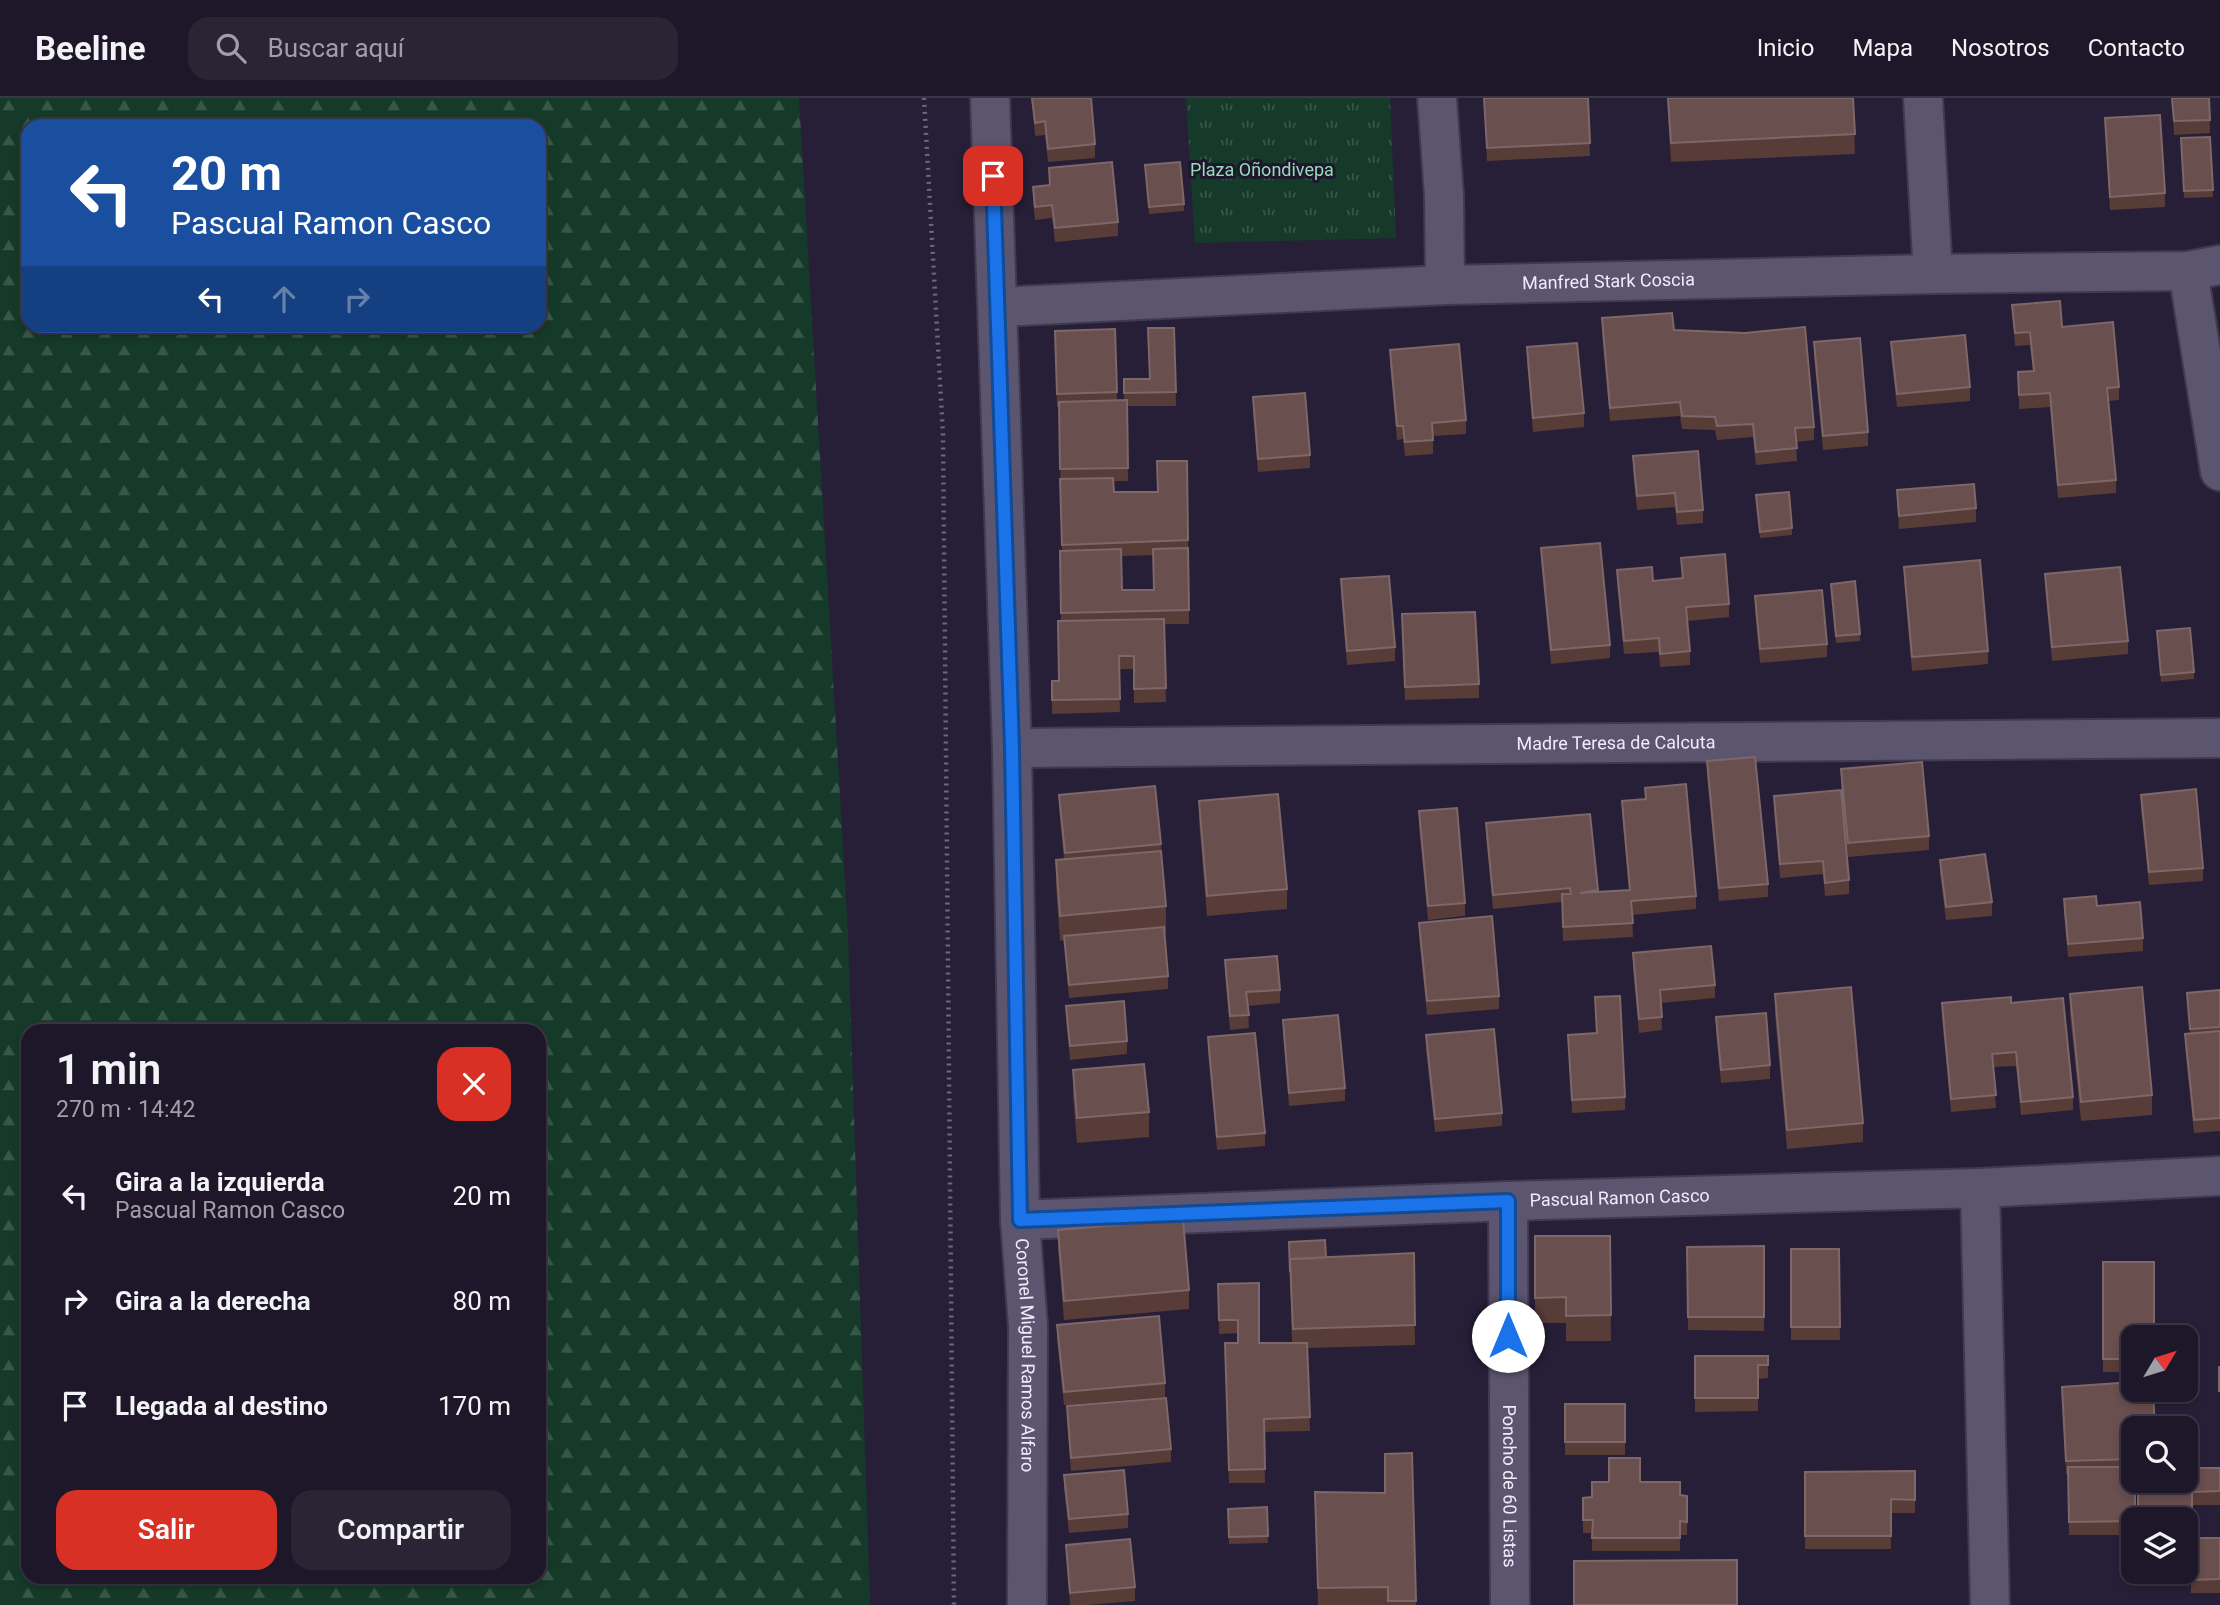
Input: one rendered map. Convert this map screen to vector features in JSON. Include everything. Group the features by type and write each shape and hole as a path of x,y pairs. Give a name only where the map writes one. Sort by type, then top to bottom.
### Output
{"street":[{"name":"Coronel Miguel Ramos Alfaro","path":"990,98 1012,748 1020,1220 1028,1326 1027,1605"},
{"path":"1437,98 1444,196 1445,285"},
{"path":"1923,98 1933,274"},
{"name":"Manfred Stark Coscia","path":"998,307 1445,285 2204,268"},
{"path":"2204,268 2220,471"},
{"name":"Madre Teresa de Calcuta","path":"1012,748 2220,738"},
{"name":"Pascual Ramon Casco","path":"1020,1220 1508,1201 1980,1188 2220,1176"},
{"path":"1980,1188 1990,1605"},
{"name":"Poncho de 60 Listas","path":"1508,1201 1510,1605"}],"path":[{"path":"924,98 943,435 954,1605"}],"green space":[{"path":"0,98 799,98 848,934 870,1605 0,1605"},
{"name":"Plaza Oñondivepa","path":"1186,98 1390,98 1396,238 1195,243"}],"building":[{"path":"1032,98 1091,98 1095,144 1048,149 1045,121 1035,123"},
{"path":"1484,98 1588,98 1590,143 1487,148"},
{"path":"1668,98 1853,98 1855,134 1671,143"},
{"path":"2172,98 2209,98 2210,120 2174,121"},
{"path":"2160,115 2165,193 2110,197 2105,118"},
{"path":"2210,137 2213,190 2184,191 2181,138"},
{"path":"1112,162 1118,222 1055,228 1052,205 1035,207 1033,187 1050,185 1049,168"},
{"path":"1180,162 1184,204 1149,207 1145,165"},
{"path":"2060,301 2062,327 2113,322 2119,387 2107,388 2116,480 2058,485 2050,393 2019,395 2018,372 2034,371 2030,332 2015,333 2012,305"},
{"path":"1672,313 1674,330 1745,333 1805,327 1814,427 1795,428 1797,448 1756,452 1753,424 1717,426 1715,417 1682,416 1680,402 1610,408 1602,318"},
{"path":"1148,328 1174,328 1176,392 1124,393 1124,379 1150,379"},
{"path":"1115,329 1117,392 1057,394 1055,331"},
{"path":"1965,335 1970,387 1897,394 1891,342"},
{"path":"1860,338 1868,432 1823,436 1814,342"},
{"path":"1577,343 1584,413 1533,418 1527,347"},
{"path":"1459,344 1466,420 1432,423 1433,440 1405,442 1403,426 1397,426 1390,350"},
{"path":"1305,393 1310,455 1258,459 1253,397"},
{"path":"1127,400 1128,468 1060,469 1059,402"},
{"path":"1698,451 1703,510 1677,512 1675,493 1637,496 1633,456"},
{"path":"1157,461 1187,461 1188,540 1062,545 1060,479 1113,478 1114,492 1158,492"},
{"path":"1974,484 1976,508 1899,516 1897,490"},
{"path":"1789,492 1792,528 1760,532 1756,495"},
{"path":"1600,543 1610,645 1551,650 1541,548"},
{"path":"1188,548 1189,610 1061,613 1060,551 1121,549 1122,590 1154,590 1153,549"},
{"path":"1725,554 1729,604 1686,607 1690,651 1660,654 1659,638 1624,641 1617,570 1652,567 1653,581 1683,578 1681,558"},
{"path":"1980,560 1988,651 1912,657 1904,567"},
{"path":"2120,567 2128,641 2052,647 2045,574"},
{"path":"1389,576 1395,647 1347,651 1341,579"},
{"path":"1855,581 1860,634 1836,636 1831,584"},
{"path":"1822,590 1827,644 1760,649 1755,596"},
{"path":"1475,612 1479,684 1405,687 1402,614"},
{"path":"1164,619 1166,688 1134,689 1134,656 1119,656 1120,699 1052,700 1052,681 1059,681 1058,621"},
{"path":"2190,628 2194,672 2161,675 2157,631"},
{"path":"1755,757 1768,884 1719,888 1707,761"},
{"path":"1922,762 1929,836 1848,843 1841,769"},
{"path":"1686,784 1696,896 1631,901 1633,923 1563,927 1562,894 1571,894 1570,888 1493,895 1486,823 1590,814 1598,890 1580,893 1630,890 1622,801 1646,799 1645,788"},
{"path":"1155,786 1161,844 1065,853 1059,795"},
{"path":"2196,789 2203,868 2149,872 2141,795"},
{"path":"1841,790 1849,880 1825,883 1823,861 1780,864 1774,796"},
{"path":"1278,794 1287,889 1207,896 1199,801"},
{"path":"1457,808 1465,903 1428,906 1419,811"},
{"path":"1161,851 1166,906 1060,916 1056,860"},
{"path":"1985,854 1992,902 1946,907 1940,860"},
{"path":"2096,896 2097,906 2140,902 2143,938 2068,944 2064,899"},
{"path":"1492,916 1499,996 1427,1001 1419,923"},
{"path":"1164,927 1168,976 1069,985 1064,936"},
{"path":"1711,946 1715,985 1660,990 1662,1017 1639,1019 1633,953"},
{"path":"1277,956 1280,990 1246,992 1249,1015 1230,1016 1225,960"},
{"path":"1851,987 1863,1123 1787,1130 1775,994"},
{"path":"2142,987 2152,1095 2081,1102 2070,994"},
{"path":"2220,990 2220,1027 2190,1029 2187,993"},
{"path":"1620,996 1625,1097 1572,1100 1568,1035 1597,1033 1595,997"},
{"path":"2011,997 2011,1003 2063,998 2073,1097 2021,1102 2016,1052 1992,1054 1996,1095 1951,1099 1942,1003"},
{"path":"1124,1001 1127,1041 1070,1046 1066,1006"},
{"path":"1766,1013 1770,1065 1721,1070 1716,1017"},
{"path":"1338,1015 1345,1088 1289,1093 1283,1020"},
{"path":"1494,1029 1502,1113 1435,1119 1426,1035"},
{"path":"2220,1031 2220,1118 2194,1120 2185,1034"},
{"path":"1255,1033 1265,1133 1217,1137 1208,1037"},
{"path":"1144,1064 1149,1112 1077,1118 1073,1070"},
{"path":"1183,1219 1189,1290 1064,1301 1058,1230"},
{"path":"1535,1236 1610,1236 1611,1315 1566,1316 1566,1297 1535,1298"},
{"path":"1325,1240 1326,1258 1290,1259 1290,1272 1289,1242"},
{"path":"1764,1246 1764,1317 1688,1317 1687,1247"},
{"path":"1791,1249 1839,1249 1840,1327 1791,1327"},
{"path":"1414,1253 1415,1325 1293,1329 1290,1259"},
{"path":"2103,1262 2154,1262 2154,1325 2121,1325 2121,1359 2103,1359"},
{"path":"1259,1283 1259,1343 1307,1343 1310,1417 1264,1419 1265,1469 1229,1470 1225,1343 1238,1343 1238,1320 1219,1320 1218,1284"},
{"path":"1159,1316 1165,1383 1064,1392 1057,1325"},
{"path":"1695,1356 1768,1356 1768,1365 1758,1365 1758,1398 1695,1398"},
{"path":"2121,1383 2121,1402 2154,1402 2154,1416 2121,1416 2121,1459 2066,1461 2062,1387"},
{"path":"1166,1398 1171,1449 1071,1458 1067,1406"},
{"path":"1565,1404 1625,1404 1625,1442 1565,1442"},
{"path":"1412,1453 1416,1601 1388,1601 1388,1587 1318,1588 1315,1492 1385,1493 1385,1454"},
{"path":"1609,1458 1640,1458 1640,1482 1680,1482 1680,1495 1687,1496 1687,1522 1680,1521 1680,1538 1592,1538 1593,1520 1583,1520 1583,1498 1592,1497 1592,1482 1609,1482"},
{"path":"2068,1467 2121,1467 2121,1493 2135,1493 2135,1507 2121,1507 2121,1521 2069,1522"},
{"path":"2198,1468 2220,1468 2220,1491 2198,1492"},
{"path":"1124,1470 1128,1514 1069,1519 1064,1475"},
{"path":"1915,1471 1915,1500 1891,1499 1891,1536 1805,1536 1805,1472"},
{"path":"2138,1493 2192,1493 2192,1507 2138,1507"},
{"path":"1267,1507 1268,1536 1229,1537 1228,1509"},
{"path":"2198,1538 2220,1538 2220,1579 2198,1580"},
{"path":"1130,1539 1135,1587 1070,1593 1066,1545"},
{"path":"1737,1560 1737,1605 1574,1605 1574,1561"}],"route":[{"path":"993,176 1012,748 1020,1220 1508,1201 1508,1336"}]}
